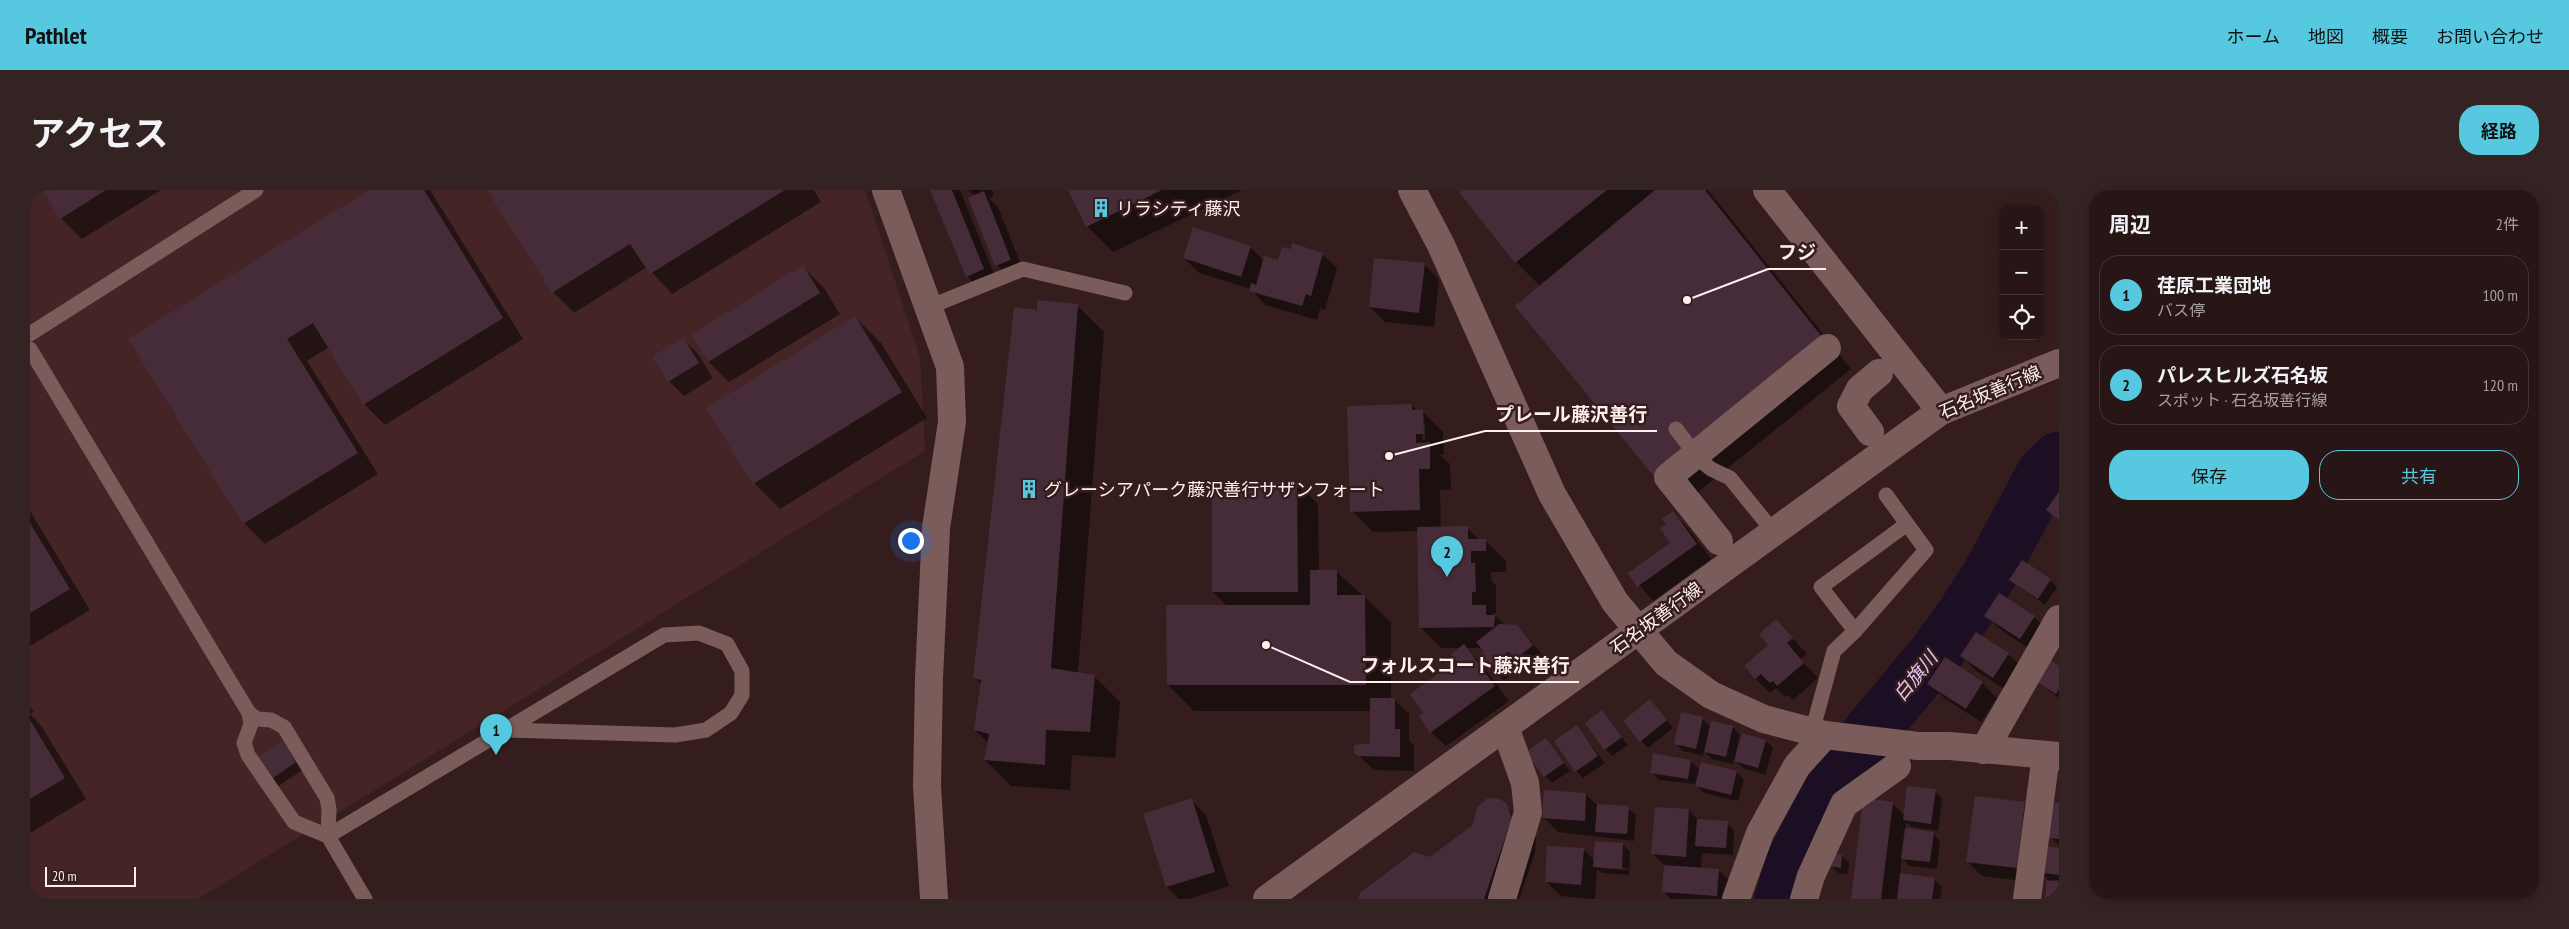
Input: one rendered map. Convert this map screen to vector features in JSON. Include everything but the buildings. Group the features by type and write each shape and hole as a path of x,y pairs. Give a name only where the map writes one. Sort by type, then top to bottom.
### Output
{"street":[{"path":"886,190 950,367 952,422 936,528 929,678 927,786 934,899"},
{"path":"1412,190 1441,244 1552,494 1615,602 1666,663 1711,695 1764,719 1818,734 1879,742 2053,756 2027,899"},
{"path":"1766,190 1941,411"},
{"path":"1719,541 1668,477 1827,348"},
{"name":"石名坂善行線","path":"1267,899 1941,411 2059,363"},
{"path":"1870,432 1851,406 1860,388 1879,374"},
{"path":"1984,750 2059,619"},
{"path":"1502,899 1528,812 1526,783 1505,727"},
{"path":"1736,899 1760,833 1797,766 1818,734"},
{"path":"1804,899 1811,876 1844,804 1897,766"}],"lane":[{"path":"30,334 256,190"},
{"path":"929,307 1023,269 1124,293"},
{"path":"30,349 249,713 251,724 244,743 253,762 294,822 328,836"},
{"path":"1676,429 1699,459 1711,469 1730,478 1773,531"},
{"path":"1818,734 1834,651 1855,631 1926,550 1886,496"},
{"path":"1855,631 1821,587 1907,524"},
{"path":"328,836 664,635 699,633 727,644 742,671 742,695 731,713 706,730 675,735 507,730"},
{"path":"249,713 257,719 271,720 284,728 327,798 329,809 328,836 365,899"}],"shaded area":[{"path":"30,190 865,190 920,357 925,451 198,899 30,899"},
{"path":"1825,758 1837,763 1800,829 1784,863 1771,899 1754,899 1773,841 1814,766"}],"waterway":[{"name":"白旗川","path":"1782,899 1793,863 1832,787 1863,741 1937,652 1963,616 1990,574 2044,473 2059,459"}],"place":[{"name":"リラシティ藤沢","path":"1101,208"},
{"name":"フジ","path":"1687,300"},
{"name":"プレール藤沢善行","path":"1389,456"},
{"name":"グレーシアパーク藤沢善行サザンフォート","path":"1029,489"},
{"name":"パレスヒルズ石名坂","path":"1447,577"},
{"name":"フォルスコート藤沢善行","path":"1266,645"},
{"name":"荏原工業団地","path":"496,755"}]}
